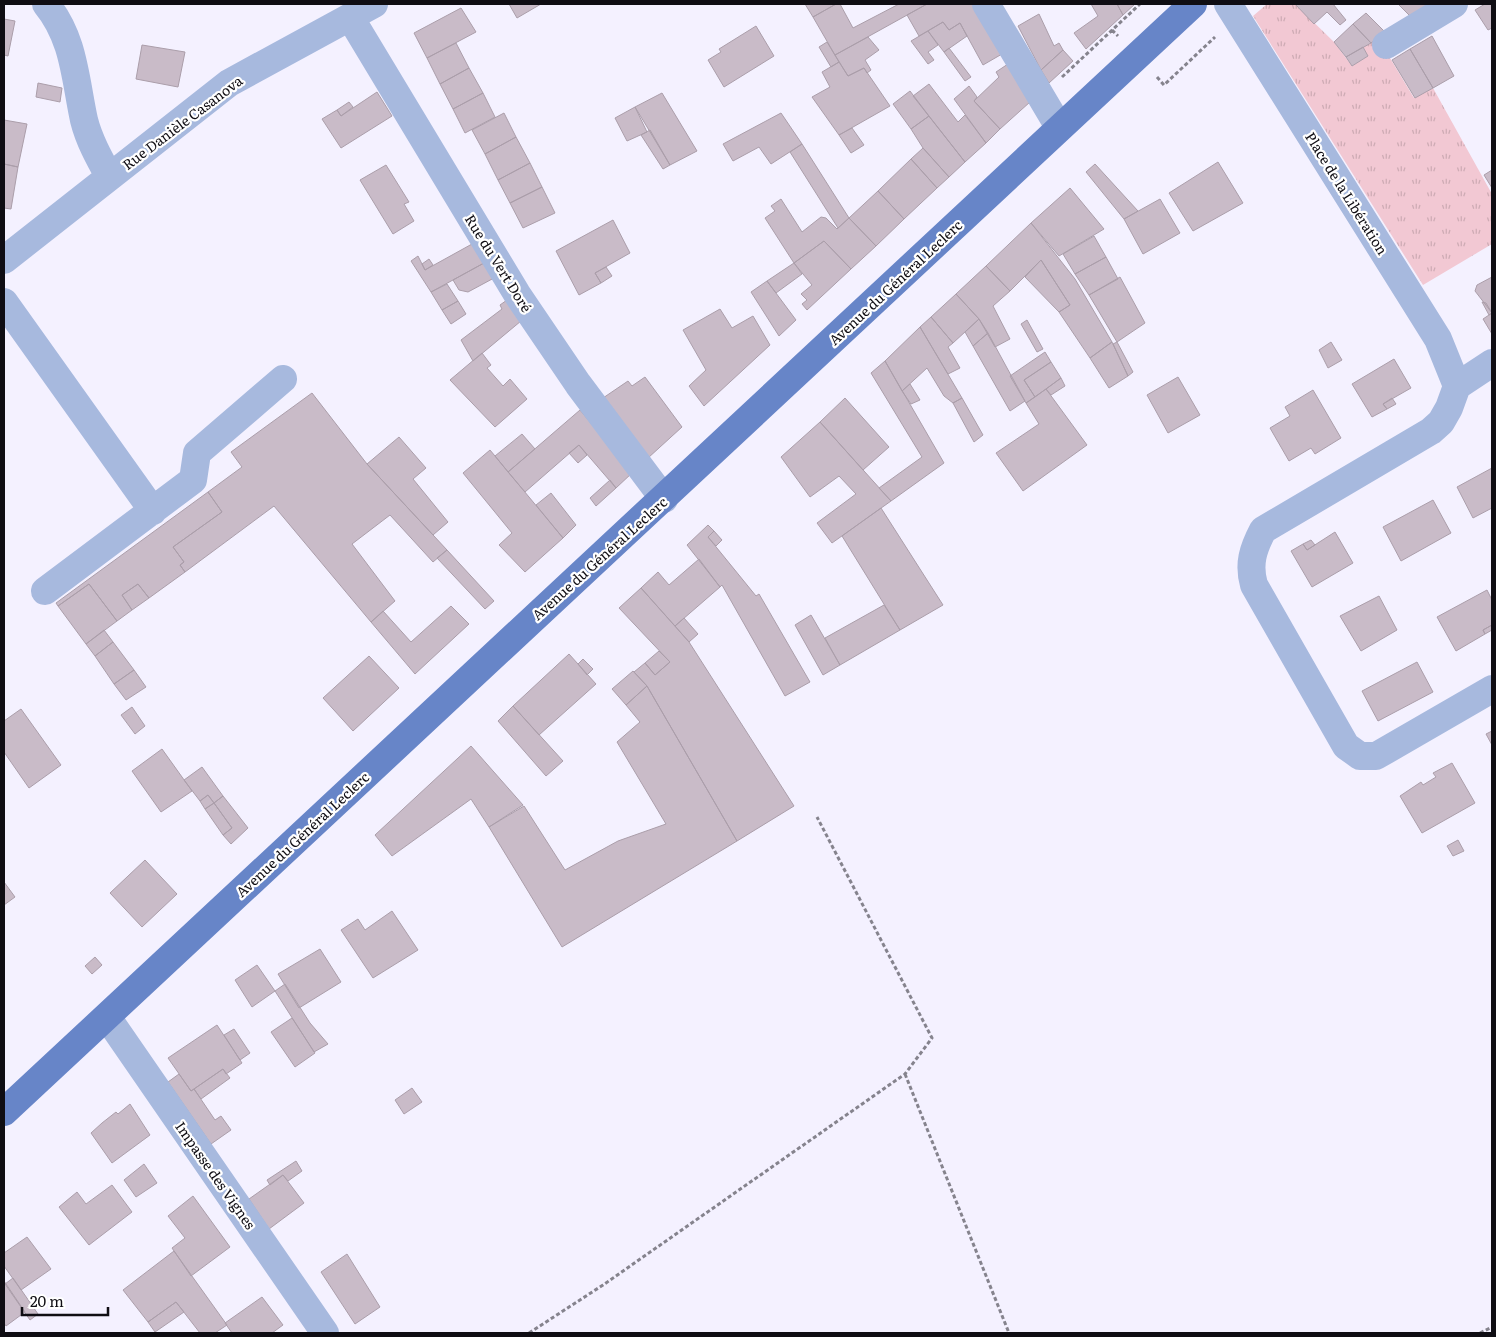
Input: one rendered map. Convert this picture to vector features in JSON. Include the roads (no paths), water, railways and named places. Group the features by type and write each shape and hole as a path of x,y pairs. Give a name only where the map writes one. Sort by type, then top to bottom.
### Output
{"main road":[{"name":"Avenue du Général Leclerc","path":"4,1112 463,682 664,499 1193,4"}],"street":[{"path":"46,4 62,27 70,45 84,121 93,145 109,176"},
{"name":"Rue Danièle Casanova","path":"4,260 229,83 374,4"},
{"path":"986,4 1060,127"},
{"name":"Place de la Libération","path":"1228,4 1438,339 1457,386"},
{"path":"1386,45 1454,4"},
{"name":"Rue du Vert Doré","path":"350,17 517,294 578,384 664,499"},
{"path":"4,302 153,511"},
{"path":"1492,363 1457,386 1449,408 1441,422 1431,431 1263,530 1252,556 1250,572 1254,585 1346,746 1360,756 1376,756 1492,689"},
{"path":"45,591 193,480 197,453 283,379"},
{"name":"Impasse des Vignes","path":"107,1017 325,1333"}]}
